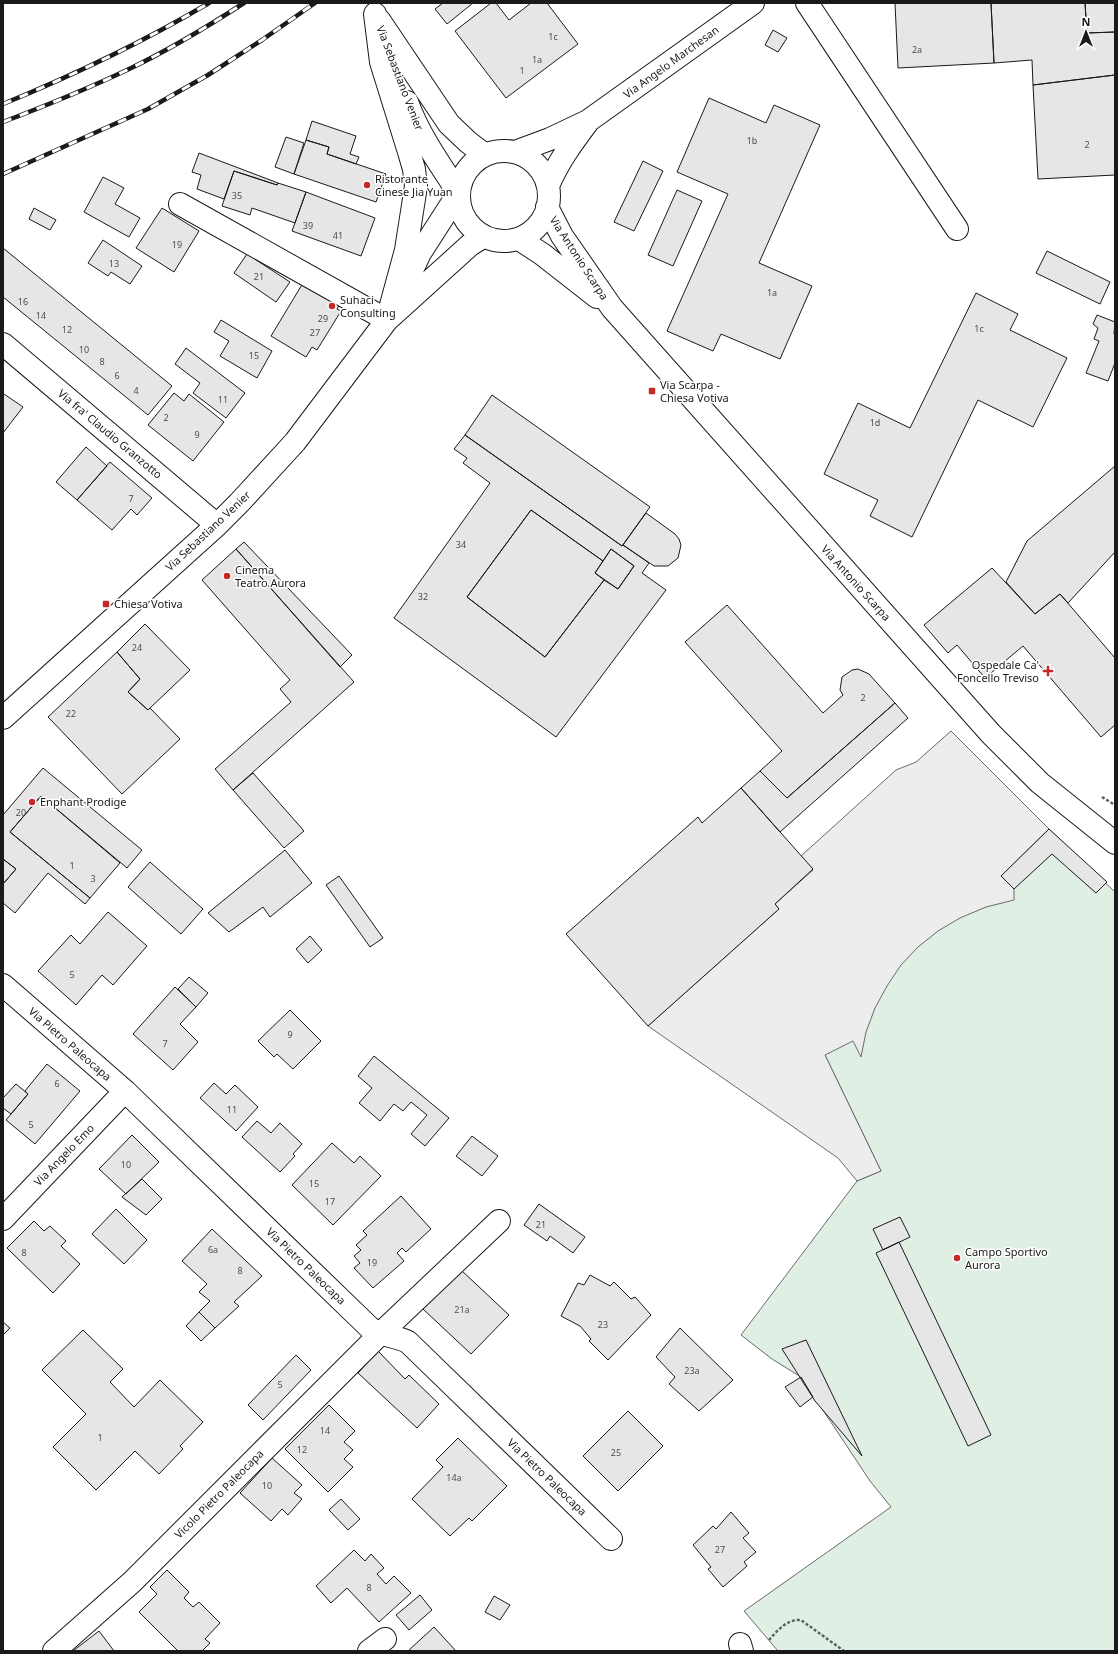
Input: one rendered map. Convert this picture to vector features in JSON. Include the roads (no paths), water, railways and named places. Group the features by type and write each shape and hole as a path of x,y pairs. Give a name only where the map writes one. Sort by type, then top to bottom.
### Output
{"street":[{"name":"Via Angelo Marchesan","path":"515,152 550,139 588,121 753,3"},
{"path":"807,3 957,228"},
{"path":"180,204 388,320 406,250 416,186 411,158 382,62 375,14"},
{"name":"Via Sebastiano Venier","path":"375,14 448,124 485,155"},
{"name":"Via Sebastiano Venier","path":"375,14 414,121 434,157 458,193"},
{"name":"Via Angelo Marchesan","path":"548,186 567,149 588,121"},
{"name":"Via Sebastiano Venier","path":"5,713 217,525 295,442 388,320 470,245 483,237 471,228 463,217 459,205 458,193 461,179 468,168 477,159 485,155 502,151 515,152"},
{"path":"483,237 493,240 506,241 519,239 530,233 540,224 547,211 550,196 547,181 540,168 528,158 515,152"},
{"name":"Via Sebastiano Venier","path":"388,320 420,253 458,193"},
{"name":"Via Antonio Scarpa","path":"548,208 562,236 612,308 990,734 1040,783 1115,843"},
{"name":"Via Antonio Scarpa","path":"519,239 542,254 612,308"},
{"name":"Via fra' Claudio Granzotto","path":"3,344 217,525"},
{"name":"Via Pietro Paleocapa","path":"3,985 125,1091 370,1328 380,1334 402,1339 408,1342 611,1539"},
{"name":"Via Angelo Emo","path":"3,1219 125,1091"},
{"name":"Vicolo Pietro Paleocapa","path":"54,1651 132,1582 380,1334 499,1221"}],"railway":[{"path":"3,104 108,57 209,3"},
{"path":"3,122 81,91 142,63 216,21 244,3"},
{"path":"3,174 148,109 208,75 315,3"}],"place":[{"name":"Ristorante Cinese Jia Yuan","path":"367,185"},
{"name":"Suhaci Consulting","path":"332,306"},
{"name":"Via Scarpa - Chiesa Votiva","path":"652,391"},
{"name":"Cinema Teatro Aurora","path":"227,576"},
{"name":"Chiesa Votiva","path":"106,604"},
{"name":"Ospedale Ca' Foncello Treviso","path":"1048,671"},
{"name":"Enphant Prodige","path":"32,802"},
{"name":"Campo Sportivo Aurora","path":"957,1258"}]}
